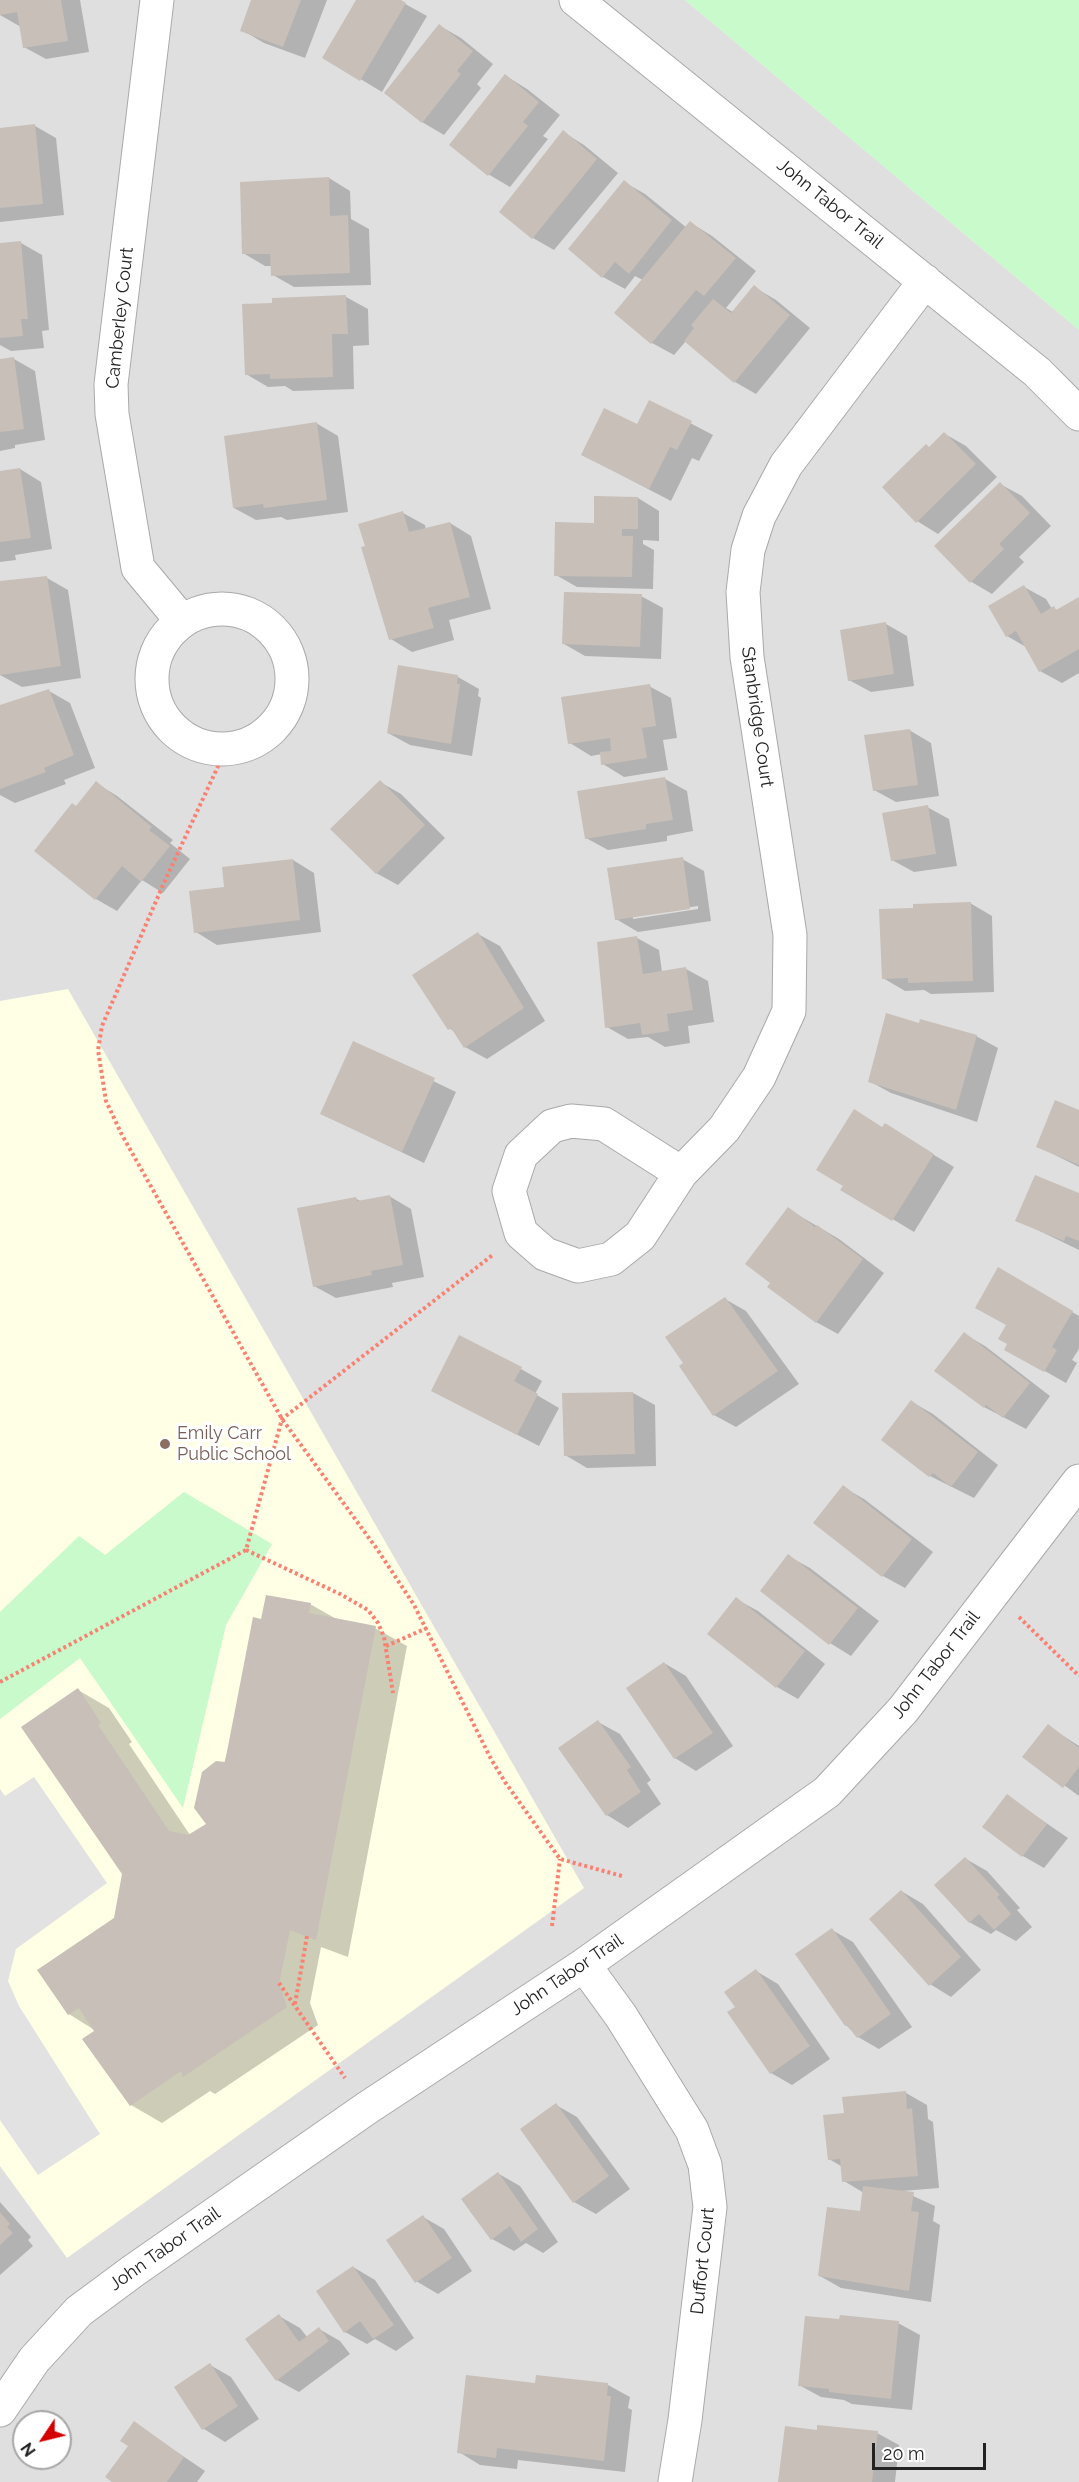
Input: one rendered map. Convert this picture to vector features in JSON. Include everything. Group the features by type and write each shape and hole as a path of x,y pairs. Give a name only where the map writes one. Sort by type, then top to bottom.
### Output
{"street":[{"name":"Camberley Court","path":"157,0 111,394 112,414 138,568 182,621"},
{"name":"John Tabor Trail","path":"576,0 1037,372 1079,414"},
{"name":"Stanbridge Court","path":"521,1233 545,1254 578,1266 611,1259 640,1236 681,1173 724,1129 759,1077 789,1011 790,935 747,657 743,592 748,550 759,516 786,465 925,281"},
{"path":"221,608 248,613 271,627 286,650 291,663 292,690 282,716 264,736 246,745 226,749 209,748 179,735 167,723 156,701 152,677 154,661 169,632 182,621 207,609 221,608"},
{"path":"521,1233 509,1191 521,1155 552,1126 571,1121 604,1124 681,1173"},
{"name":"John Tabor Trail","path":"0,2410 34,2360 79,2311 367,2108 584,1965 827,1792 903,1710 1079,1481"},
{"name":"Duffort Court","path":"584,1965 621,2016 692,2130 705,2165 710,2207 685,2420 675,2482"}],"path":[{"path":"226,749 112,996 99,1035 99,1060 106,1101 122,1135 282,1419 387,1563 427,1628 491,1760 560,1859 622,1876"},
{"path":"0,1682 246,1550 282,1419 521,1233"},
{"path":"246,1550 359,1604 378,1623 386,1646 393,1693"},
{"path":"993,1591 1079,1676"},
{"path":"386,1646 427,1628"},
{"path":"552,1926 560,1859"},
{"path":"294,2004 307,1936"},
{"path":"279,1983 367,2108"}],"shaded area":[{"path":"0,0 685,0 1079,330 1079,2482 0,2482"},
{"name":"Emily Carr Public School","path":"68,989 584,1888 67,2258 0,2166 0,1001"},
{"path":"34,1777 107,1883 16,1949 8,1981 19,2006 100,2134 38,2175 0,2120 0,1789 5,1796"}],"green space":[{"path":"685,0 1079,0 1079,330"},
{"path":"184,1492 272,1544 226,1625 183,1808 80,1658 0,1719 0,1612 79,1536 105,1555"}],"building":[{"path":"0,0 61,0 68,41 23,48 17,12 0,15"},
{"path":"251,0 301,0 283,47 240,31"},
{"path":"356,0 401,0 406,3 360,81 322,58"},
{"path":"439,24 473,51 457,71 461,74 422,123 384,93"},
{"path":"505,74 539,102 523,122 528,126 488,176 449,145"},
{"path":"35,124 43,204 0,208 0,128"},
{"path":"563,130 597,159 532,239 499,212"},
{"path":"329,177 330,216 348,215 350,273 271,276 270,254 242,254 240,182"},
{"path":"624,180 672,220 629,274 615,262 602,278 568,249"},
{"path":"690,221 736,258 704,296 696,290 651,344 614,313"},
{"path":"21,241 28,319 21,319 23,336 0,338 0,243"},
{"path":"754,285 790,315 734,383 684,341 694,328 691,325 713,299 731,313"},
{"path":"346,295 348,334 332,334 333,377 270,379 270,374 245,375 242,304 272,303 272,298"},
{"path":"14,357 24,429 0,432 0,359"},
{"path":"649,400 692,421 677,450 670,447 649,489 581,455 604,408 637,424"},
{"path":"317,422 327,500 264,508 263,504 233,508 224,436"},
{"path":"944,432 976,464 916,523 882,487 926,444 929,447"},
{"path":"20,468 31,538 0,542 0,471"},
{"path":"1000,482 1030,513 999,544 1004,549 970,583 934,546"},
{"path":"594,496 638,497 638,529 622,529 622,536 633,536 632,577 554,576 555,522 594,523"},
{"path":"403,511 409,532 450,522 470,597 428,608 434,628 389,640 361,547 365,546 358,524"},
{"path":"47,576 61,666 0,675 0,581"},
{"path":"1024,585 1041,614 1054,606 1056,610 1079,597 1079,649 1039,672 1016,631 1006,637 988,606"},
{"path":"564,592 642,594 640,647 562,644"},
{"path":"886,622 894,674 848,681 840,630"},
{"path":"398,665 458,675 457,684 460,684 451,744 387,733"},
{"path":"650,684 656,726 642,728 647,758 601,765 600,752 611,751 610,738 568,744 561,697"},
{"path":"49,689 74,755 44,768 46,772 0,789 0,705"},
{"path":"910,729 918,785 873,791 864,735"},
{"path":"665,777 673,820 646,824 646,829 585,839 577,791"},
{"path":"380,780 425,825 376,874 330,829"},
{"path":"96,781 152,827 149,830 170,846 141,882 122,866 95,900 34,851 72,803 76,806"},
{"path":"928,805 936,854 891,861 882,813"},
{"path":"683,857 690,909 615,920 607,868"},
{"path":"293,859 300,920 194,933 189,891 224,887 222,867"},
{"path":"971,902 973,981 908,983 908,978 882,979 879,909 913,908 913,904"},
{"path":"478,932 524,1008 464,1048 451,1028 448,1030 412,975"},
{"path":"637,936 643,974 686,967 693,1010 667,1014 669,1031 642,1035 640,1023 605,1028 597,942"},
{"path":"886,1013 919,1023 920,1019 977,1035 956,1110 868,1082"},
{"path":"353,1041 435,1078 402,1152 320,1114"},
{"path":"1055,1100 1079,1110 1079,1165 1036,1147"},
{"path":"854,1109 882,1127 885,1123 934,1154 892,1221 840,1190 843,1186 816,1170"},
{"path":"1035,1175 1079,1193 1079,1241 1066,1236 1064,1241 1015,1221"},
{"path":"390,1195 403,1265 371,1271 372,1275 313,1287 297,1208 356,1197 357,1201"},
{"path":"788,1207 863,1259 816,1323 767,1287 770,1283 745,1264"},
{"path":"998,1267 1073,1311 1052,1347 1057,1350 1044,1372 1004,1350 1007,1344 998,1339 1006,1325 975,1308"},
{"path":"725,1297 778,1371 713,1416 679,1366 683,1363 665,1337"},
{"path":"964,1332 1030,1383 1003,1418 986,1405 984,1408 934,1371"},
{"path":"459,1335 522,1367 514,1381 538,1394 517,1435 431,1391"},
{"path":"633,1392 635,1454 564,1456 562,1393"},
{"path":"911,1400 978,1452 951,1487 933,1473 929,1477 881,1440"},
{"path":"843,1485 912,1539 882,1577 813,1523"},
{"path":"788,1554 858,1608 829,1645 760,1591"},
{"path":"266,1595 311,1603 309,1613 376,1626 316,1940 290,1930 279,1984 287,2007 183,2077 181,2071 130,2106 82,2039 94,2031 79,2008 68,2015 37,1970 114,1918 122,1874 21,1727 78,1688 101,1723 98,1725 169,1831 188,1835 206,1824 194,1808 202,1772 216,1761 225,1762 253,1617 261,1619"},
{"path":"736,1597 805,1651 776,1688 707,1634"},
{"path":"664,1662 713,1733 674,1759 626,1688"},
{"path":"598,1720 631,1767 627,1770 641,1792 606,1816 558,1748"},
{"path":"1048,1724 1079,1748 1079,1767 1063,1788 1022,1757"},
{"path":"1007,1794 1047,1824 1022,1857 982,1827"},
{"path":"965,1857 1000,1895 997,1897 1011,1914 994,1930 979,1914 969,1923 934,1885"},
{"path":"901,1890 961,1957 929,1986 869,1919"},
{"path":"832,1928 891,2014 857,2038 847,2025 845,2026 795,1954"},
{"path":"756,1969 810,2046 770,2074 727,2012 735,2007 724,1992"},
{"path":"906,2091 907,2109 912,2108 918,2176 842,2182 840,2159 828,2160 823,2115 844,2113 842,2097"},
{"path":"556,2103 609,2176 573,2203 520,2129"},
{"path":"498,2172 538,2229 521,2242 510,2226 491,2240 461,2199"},
{"path":"863,2186 914,2192 911,2211 919,2212 909,2291 818,2276 827,2207 860,2211"},
{"path":"0,2212 10,2224 7,2227 13,2233 0,2245"},
{"path":"423,2215 452,2258 415,2283 386,2240"},
{"path":"353,2266 394,2325 373,2339 360,2321 344,2333 316,2291"},
{"path":"279,2314 299,2342 319,2327 329,2341 276,2381 245,2339"},
{"path":"840,2315 899,2321 891,2399 798,2386 805,2316 839,2319"},
{"path":"210,2363 238,2406 202,2430 174,2387"},
{"path":"466,2375 535,2383 536,2375 608,2383 607,2396 611,2396 604,2461 497,2448 496,2458 457,2453"},
{"path":"134,2421 184,2457 167,2482 112,2482 105,2477 128,2446 120,2441"},
{"path":"817,2425 878,2431 872,2482 778,2482 785,2426 817,2430"}],"place":[{"name":"Emily Carr Public School","path":"165,1444"}]}
